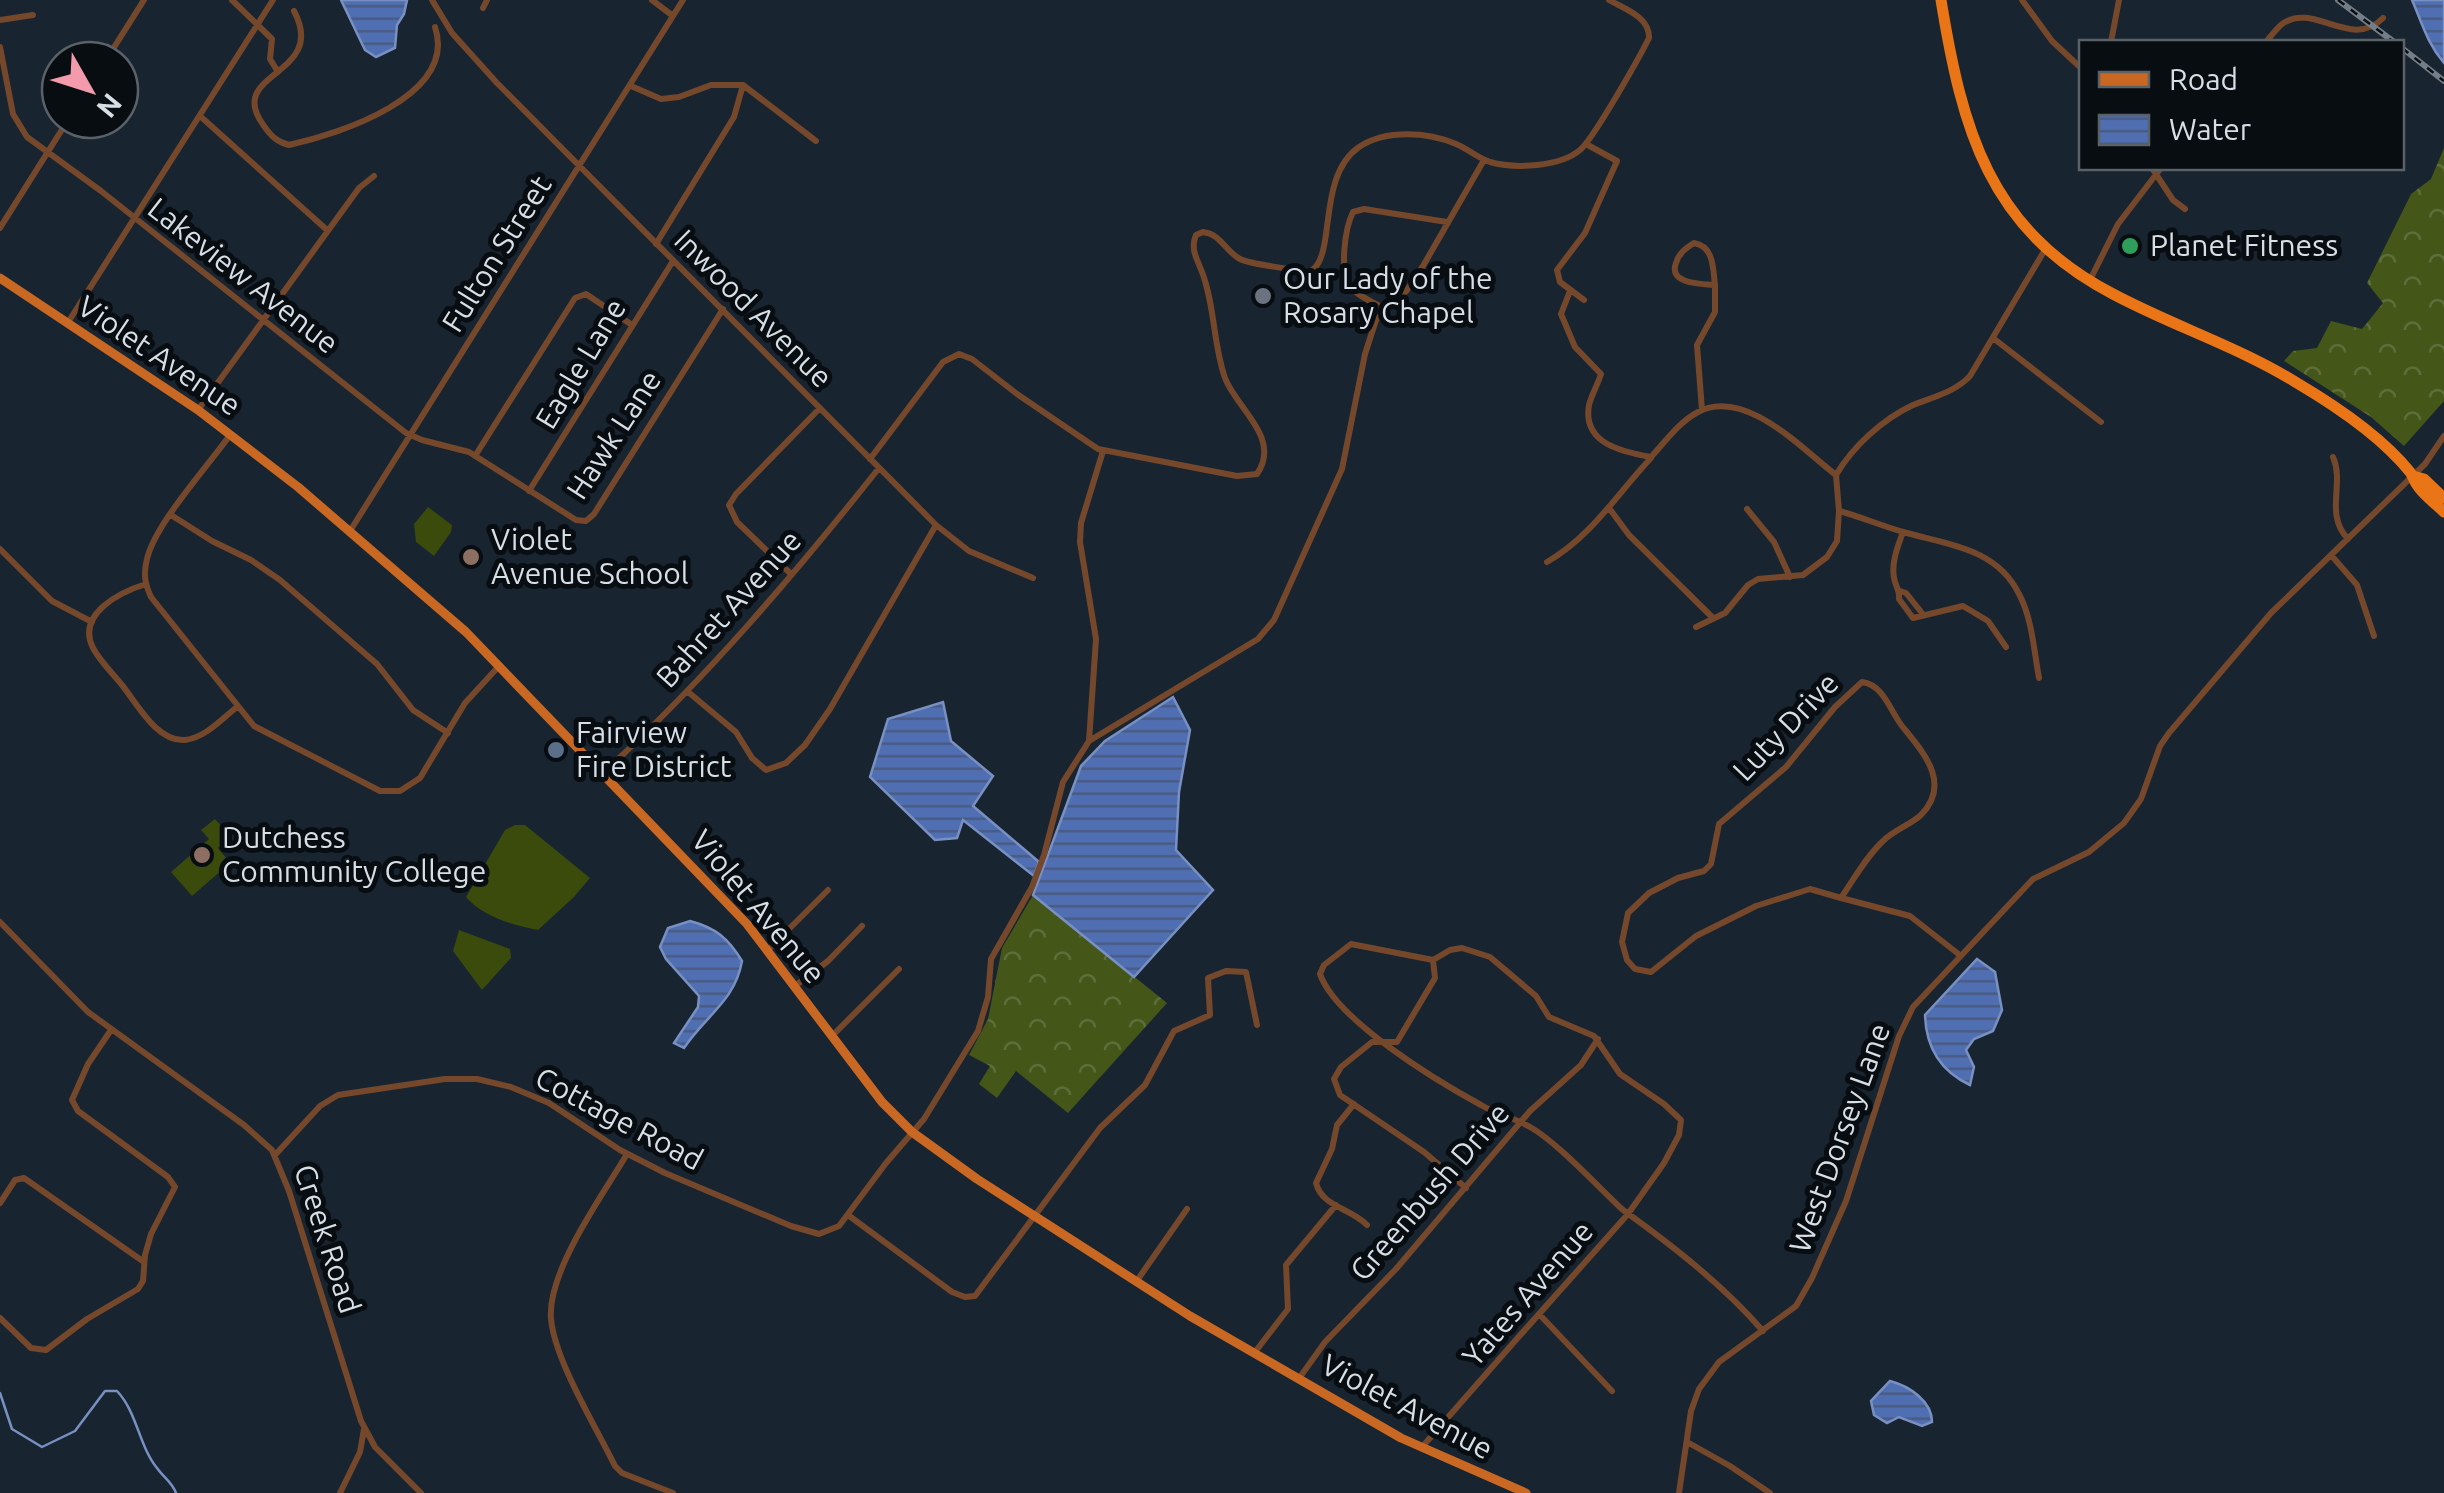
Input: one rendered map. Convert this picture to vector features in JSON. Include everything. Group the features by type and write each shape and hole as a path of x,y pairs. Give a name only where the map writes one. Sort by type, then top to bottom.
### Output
{"highway":[{"path":"1942,5 1958,96 1979,155 2013,210 2047,247 2090,280 2297,382 2353,422 2444,498"},
{"path":"2414,476 2416,485 2444,512"}],"main road":[{"name":"Violet Avenue","path":"0,278 198,410 350,531 500,665 718,892 768,950 882,1102 912,1132 1136,1282 1255,1352 1422,1448 1502,1489 1526,1493"}],"street":[{"path":"119,40 144,0"},
{"path":"232,0 272,39 270,59 278,72"},
{"path":"68,324 273,0"},
{"name":"Inwood Avenue","path":"432,0 458,40 936,525 969,550 1033,578"},
{"path":"652,0 673,16"},
{"name":"Fulton Street","path":"350,531 683,0"},
{"path":"870,459 943,362 955,354 972,359 1103,450 1236,476 1254,476 1262,468 1263,451 1258,429 1225,376 1194,251 1193,242 1199,233 1214,234 1244,261 1311,271 1322,258 1327,209 1337,175 1360,146 1388,136 1425,136 1452,142 1484,160 1512,164 1568,157 1586,144 1649,35 1644,21 1609,0"},
{"path":"2022,0 2040,27 2079,66"},
{"path":"2111,40 2118,0"},
{"path":"294,10 302,30 301,45 293,59 256,93 254,111 270,135 289,145 335,132 402,101 436,61 439,44 435,27"},
{"path":"0,20 33,15"},
{"path":"2268,40 2281,25 2293,19 2362,30 2374,27 2383,18"},
{"path":"439,44 458,40"},
{"name":"Lakeview Avenue","path":"0,47 17,124 28,137 410,435"},
{"path":"631,86 662,99 679,97 711,84 743,86 816,140"},
{"path":"656,244 734,117 743,86"},
{"path":"200,116 328,230"},
{"path":"0,228 55,140"},
{"path":"1584,300 1560,282 1556,270 1585,233 1617,162 1586,144"},
{"path":"1257,1026 1246,972 1212,974 1207,980 1210,1014 1174,1030 1145,1085 1100,1128 980,1291 965,1297 952,1292 848,1215 924,1119 983,1020 991,959 1032,887 1063,782 1089,741 1258,639 1274,620 1342,469 1376,320 1411,285 1484,160"},
{"path":"2090,280 2118,224 2155,170"},
{"path":"2157,170 2173,200 2185,209"},
{"path":"198,410 359,188 374,176"},
{"path":"1385,308 1348,284 1344,252 1352,212 1364,209 1448,222"},
{"path":"1702,410 1697,345 1715,312 1716,286 1709,250 1702,244 1686,247 1675,265 1676,274 1691,282 1716,286"},
{"path":"1696,627 1725,613 1758,579 1811,572 1827,557 1838,540 1836,475 1860,444 1888,420 1965,382 2047,247"},
{"name":"Eagle Lane","path":"529,491 673,260"},
{"path":"1570,290 1561,314 1575,347 1600,374 1590,404 1590,423 1610,446 1652,457"},
{"path":"475,456 575,298 586,294 632,324"},
{"name":"Hawk Lane","path":"410,435 475,456 576,520 590,519 722,310"},
{"path":"1993,338 2100,422"},
{"path":"792,574 737,522 729,505 820,408"},
{"path":"1547,562 1567,550 1675,431 1702,410 1730,408 1756,415 1779,428 1836,475"},
{"path":"230,435 149,552 146,584 150,598 260,730 310,752 380,791 400,790 420,778 473,692 500,665"},
{"name":"West Dorsey Lane","path":"1680,1493 1691,1412 1699,1388 1720,1362 1796,1306 1846,1202 1908,1016 2033,879 2089,852 2124,823 2140,799 2168,732 2271,613 2428,462 2444,436"},
{"path":"1089,741 1096,639 1080,542 1081,523 1103,450"},
{"path":"2333,456 2335,519 2348,539"},
{"name":"Bahret Avenue","path":"604,772 687,691 880,468"},
{"path":"1609,508 1629,535 1712,617"},
{"path":"1747,509 1774,542 1790,576"},
{"path":"1839,511 1971,549 2001,568 2022,600 2039,678"},
{"path":"171,515 280,580 377,664 413,710 448,733"},
{"path":"687,691 736,732 764,769 786,763 805,745 830,709 936,525"},
{"path":"1903,532 1894,561 1894,580 1899,598 1913,618 1963,606 1988,622 2006,648"},
{"path":"0,549 52,601 92,622"},
{"path":"2331,555 2358,585 2374,636"},
{"path":"146,584 110,600 96,612 90,634 94,649 167,736 195,738 238,706"},
{"name":"Luty Drive","path":"1841,898 1881,843 1922,813 1935,788 1931,763 1892,713 1881,692 1867,682 1853,688 1786,766 1719,824 1711,864 1704,871 1678,878 1649,893 1628,913 1623,931 1624,952 1635,969 1650,972 1696,936 1756,906 1810,889 1841,898 1910,916 1961,956"},
{"path":"768,950 828,890"},
{"name":"Creek Road","path":"0,922 73,999 244,1124 275,1155 364,1428 386,1460 421,1493"},
{"path":"796,986 828,961 862,926"},
{"path":"1356,943 1432,960 1462,948 1490,956 1536,996 1549,1017 1598,1040 1620,1074 1681,1120 1680,1135 1628,1214 1531,1127 1479,1104 1382,1042 1324,983 1320,970 1346,946 1356,943"},
{"path":"1432,960 1435,978 1397,1042 1372,1042 1336,1073 1336,1090 1424,1152 1466,1188"},
{"path":"832,1036 900,969"},
{"path":"0,1318 30,1348 46,1350 86,1319 136,1292 143,1282 151,1234 174,1187 168,1177 72,1104 74,1091 111,1030"},
{"name":"Greenbush Drive","path":"1300,1377 1324,1342 1396,1270 1520,1123 1581,1065 1598,1040"},
{"name":"Cottage Road","path":"275,1155 333,1097 363,1089 464,1078 497,1083 541,1099 665,1174 810,1232 831,1231 848,1215"},
{"path":"1354,1104 1337,1125 1332,1149 1316,1178 1319,1193 1367,1225"},
{"path":"627,1154 568,1257 552,1303 551,1320 557,1346 616,1466 672,1493"},
{"path":"0,1203 15,1180 24,1178 144,1262"},
{"path":"1255,1352 1288,1309 1286,1265 1336,1205"},
{"path":"1136,1282 1187,1209"},
{"name":"Yates Avenue","path":"1422,1448 1628,1214 1694,1265 1764,1331"},
{"path":"1539,1314 1612,1391"},
{"path":"340,1493 360,1452 364,1428"},
{"path":"1686,1442 1770,1493"}],"green space":[{"path":"2444,148 2444,401 2404,446 2371,417 2284,361 2293,351 2317,348 2331,321 2362,329 2383,303 2367,283 2411,194 2431,179"},
{"path":"428,507 452,525 434,556 416,542 414,524"},
{"path":"215,819 231,837 218,848 230,863 192,896 171,872 209,839 201,830"},
{"path":"525,825 590,878 538,930 490,915 466,897 505,830"},
{"path":"1033,895 1167,1003 1068,1113 1016,1071 997,1098 979,1084 990,1066 969,1055 988,1019 1002,948"},
{"path":"459,930 510,949 511,958 482,990 453,951"}],"water":[{"path":"341,0 407,0 397,25 395,48 376,57 365,50"},
{"path":"2412,0 2444,0 2444,63 2429,40"},
{"path":"1173,697 1190,730 1179,792 1176,850 1213,890 1134,977 1033,895 1081,766 1105,741"},
{"path":"943,702 951,741 993,776 973,806 1039,862 1034,876 963,820 957,838 935,840 870,777 888,719"},
{"path":"690,921 720,935 742,961 733,987 684,1048 674,1043 698,1007 699,996 660,947 668,928"},
{"path":"1977,959 1995,972 2002,1010 1993,1031 1974,1039 1966,1050 1974,1067 1970,1085 1950,1073 1937,1057 1928,1038 1925,1015"},
{"path":"1890,1381 1918,1395 1928,1407 1932,1422 1922,1426 1899,1417 1887,1423 1874,1415 1871,1401"}],"waterway":[{"path":"0,1393 12,1429 42,1447 75,1431 105,1391 117,1391 151,1459 176,1493"}],"railway":[{"path":"2338,0 2391,40"},
{"path":"2404,50 2444,81"}],"place":[{"name":"Planet Fitness","path":"2130,246"},
{"name":"Our Lady of the Rosary Chapel","path":"1263,296"},
{"name":"Violet Avenue School","path":"471,557"},
{"name":"Fairview Fire District","path":"556,750"},
{"name":"Dutchess Community College","path":"202,855"}]}
